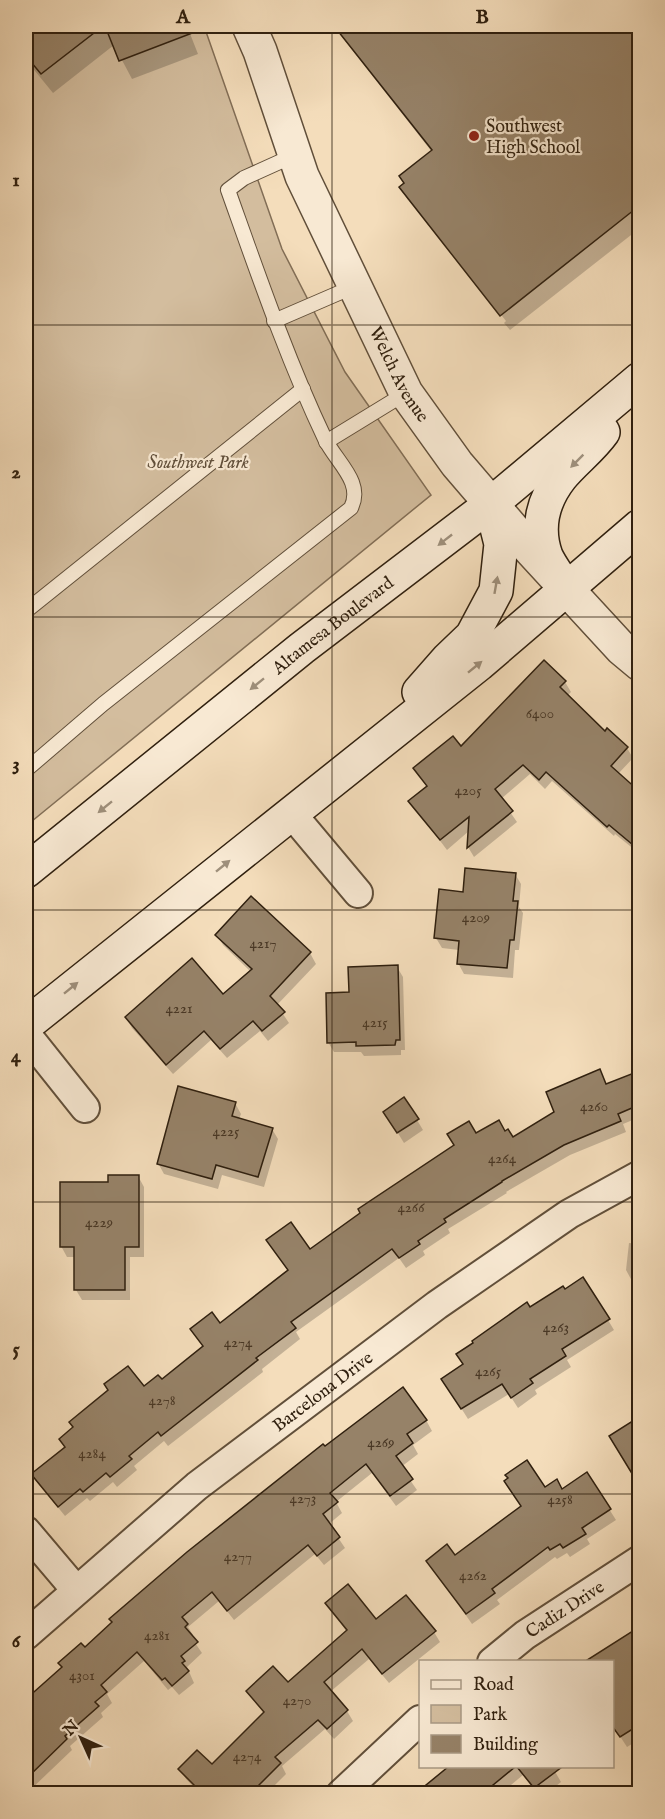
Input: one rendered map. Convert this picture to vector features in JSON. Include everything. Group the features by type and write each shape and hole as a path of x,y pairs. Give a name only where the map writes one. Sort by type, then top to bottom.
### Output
{"main road":[{"name":"Welch Avenue","path":"249,26 260,51 302,176 406,393 457,464 491,504 566,589 639,664"},
{"name":"Altamesa Boulevard","path":"28,863 302,648 491,504 639,380"},
{"path":"566,589 546,556 540,527 546,500 562,476 595,443 639,380"},
{"path":"373,746 448,659 472,636 496,591 501,544 491,504"},
{"path":"26,1025 373,746 479,664 639,526"}],"street":[{"path":"291,813 358,893"},
{"path":"26,1034 85,1108"},
{"name":"Barcelona Drive","path":"26,1635 197,1486 437,1305 569,1214 639,1175"},
{"path":"26,1531 76,1590"},
{"name":"Cadiz Drive","path":"494,1660 525,1635 639,1560"},
{"path":"341,1794 419,1721"}],"lane":[{"path":"26,770 103,704 351,508 356,498 354,484 326,442 274,321 228,190 244,178 295,155"},
{"path":"274,321 355,286"},
{"path":"26,611 303,389"},
{"path":"326,442 406,393"}],"green space":[{"name":"Southwest Park","path":"26,26 204,26 282,249 345,372 431,495 26,826"}],"building":[{"path":"26,26 103,26 41,74 26,56"},
{"path":"105,26 208,26 208,27 119,61"},
{"path":"334,26 639,26 639,206 500,316 399,187 404,183 399,176 432,150"},
{"path":"544,660 566,681 560,687 605,731 607,728 628,747 611,766 639,791 639,850 609,825 607,827 546,772 539,780 523,765 495,789 513,811 467,848 469,817 440,840 408,801 427,786 413,768 453,736 461,746"},
{"path":"465,868 516,873 513,901 518,901 514,940 510,940 507,968 457,964 459,941 434,938 439,889 463,892"},
{"path":"251,896 311,952 270,996 285,1012 262,1031 253,1021 220,1049 204,1031 166,1065 125,1017 192,958 223,994 252,969 215,935"},
{"path":"398,965 400,1040 396,1040 395,1045 356,1046 356,1042 327,1043 326,993 349,992 348,967"},
{"path":"600,1069 606,1084 639,1071 639,1105 618,1114 621,1121 564,1145 502,1181 444,1219 446,1222 418,1241 420,1244 399,1258 392,1249 291,1322 296,1328 161,1436 158,1432 129,1456 132,1459 110,1477 106,1473 83,1492 80,1489 58,1507 31,1474 65,1447 59,1439 73,1427 69,1422 108,1390 104,1384 128,1366 144,1386 158,1375 162,1379 203,1346 190,1329 212,1312 220,1323 288,1270 266,1240 291,1222 310,1249 360,1213 358,1209 454,1145 447,1134 469,1121 476,1133 499,1120 505,1131 508,1129 513,1137 554,1112 546,1092"},
{"path":"178,1086 236,1102 232,1116 273,1128 258,1177 216,1165 212,1179 157,1164"},
{"path":"404,1097 419,1119 397,1133 383,1112"},
{"path":"108,1175 139,1175 139,1247 125,1247 125,1290 74,1290 74,1247 60,1247 60,1182 108,1182"},
{"path":"583,1277 610,1319 562,1349 566,1356 530,1379 533,1383 511,1398 502,1384 461,1409 441,1379 463,1364 456,1354 527,1302 530,1307 563,1286 565,1289"},
{"path":"403,1387 427,1420 407,1434 413,1443 396,1456 413,1479 390,1496 366,1464 330,1493 338,1502 323,1514 340,1537 317,1556 308,1545 227,1611 212,1592 182,1617 188,1624 185,1627 198,1642 181,1656 185,1661 182,1663 189,1671 172,1686 165,1678 162,1680 137,1652 101,1685 107,1692 95,1702 99,1706 65,1736 67,1739 26,1779 26,1699 62,1667 58,1663 81,1643 85,1647 112,1622 109,1619 187,1552 323,1444 325,1446"},
{"path":"631,1422 639,1437 639,1485 609,1436"},
{"path":"527,1460 545,1487 557,1479 562,1489 587,1472 611,1509 582,1528 586,1534 563,1548 560,1544 550,1550 548,1547 492,1589 495,1593 466,1614 426,1561 447,1544 455,1555 521,1506 504,1481 508,1478 505,1475"},
{"path":"348,1584 376,1619 406,1595 436,1631 382,1674 362,1649 324,1682 348,1710 327,1729 318,1720 275,1757 281,1763 250,1794 203,1794 178,1769 197,1750 212,1764 264,1712 246,1691 273,1666 288,1682 347,1630 325,1603"},
{"path":"639,1627 639,1725 620,1737 614,1729 614,1660 587,1660"},
{"path":"447,1768 514,1768 482,1794 415,1794"},
{"path":"518,1768 561,1768 534,1788"}],"place":[{"name":"Southwest High School","path":"474,136"}]}
